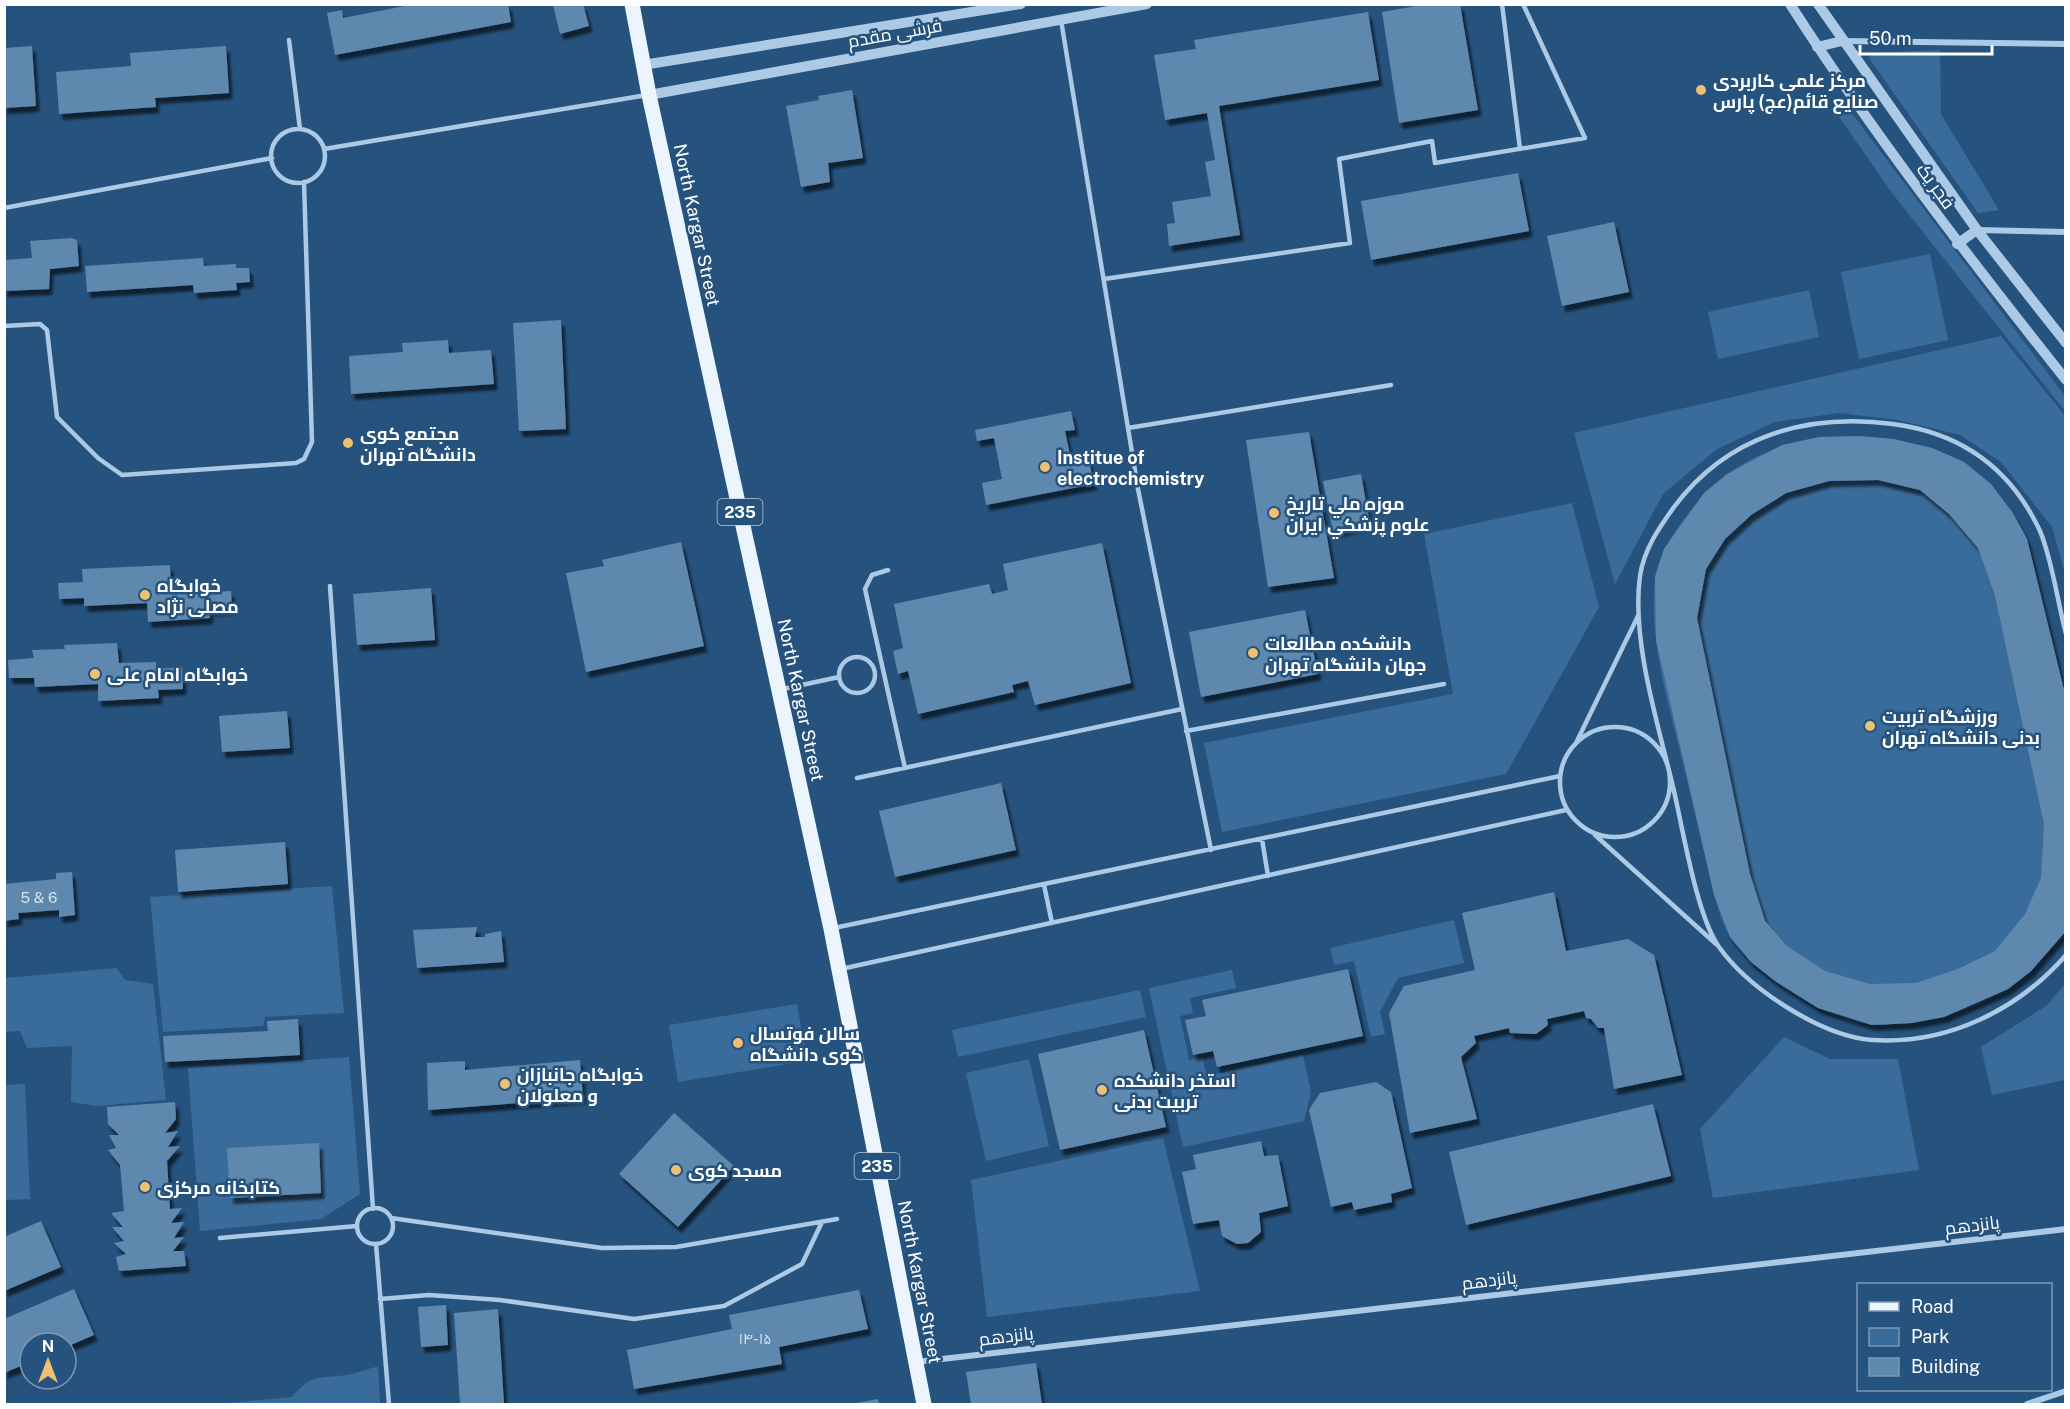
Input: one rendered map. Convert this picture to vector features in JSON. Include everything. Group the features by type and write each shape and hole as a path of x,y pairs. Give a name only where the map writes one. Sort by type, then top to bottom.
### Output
{"main road":[{"name":"North Kargar Street","path":"632,4 649,95 831,929 924,1404"}],"street":[{"name":"فرشی مقدم","path":"643,65 1021,4"},
{"name":"فرشی مقدم","path":"649,95 1148,4"},
{"name":"فجر یک","path":"1790,4 1817,47 1957,244 2066,380"},
{"name":"فجر یک","path":"1818,4 1977,230 2066,343"},
{"path":"1817,47 1842,41 2066,44"},
{"path":"1957,244 1977,230 2066,232"},
{"name":"پانزدهم","path":"916,1362 2066,1229"},
{"path":"2027,1404 2066,1390"}],"lane":[{"path":"1502,4 1520,148"},
{"path":"1104,279 1350,243 1339,159 1432,141 1435,163 1585,138 1523,4"},
{"path":"1061,20 1128,428 1211,850"},
{"path":"289,40 300,129"},
{"path":"324,149 649,95"},
{"path":"300,129 316,135 324,149 323,166 312,179 304,182 287,180 280,175 272,159 276,141 291,130 300,129"},
{"path":"4,208 272,159"},
{"path":"4,326 40,324 47,330 57,417 99,458 122,475 296,463 304,459 312,442 304,182"},
{"path":"1128,428 1391,385"},
{"path":"1716,944 1700,900 1641,642 1639,614 1640,575 1650,543 1693,482 1718,462 1777,431 1817,422 1859,421 1896,424 1936,434 1972,449 2002,474 2025,505 2041,534 2066,634"},
{"path":"888,570 872,574 865,590 905,768"},
{"path":"330,586 373,1209"},
{"path":"1639,614 1576,743 1565,759 1560,776 1561,794 1566,810 1578,824 1593,833 1716,944 1740,972 1789,1009 1811,1022 1870,1040 1914,1038 1948,1031 1989,1016 2016,1002 2042,982 2066,955"},
{"path":"857,656 868,660 875,670 874,682 861,693 849,691 839,677 842,665 857,656"},
{"path":"875,670 882,667"},
{"path":"779,690 839,677"},
{"path":"1186,731 1444,684"},
{"path":"857,778 1182,709"},
{"path":"1576,743 1591,732 1610,727 1629,729 1646,736 1660,750 1669,767 1671,786 1666,804 1657,819 1643,830 1627,837 1610,838 1593,833"},
{"path":"831,929 1560,776"},
{"path":"839,970 1566,810"},
{"path":"1262,839 1268,876"},
{"path":"1044,885 1052,923"},
{"path":"373,1209 382,1210 390,1218 392,1230 390,1235 376,1244 360,1237 357,1226 361,1215 373,1209"},
{"path":"390,1218 602,1248 676,1247 837,1219"},
{"path":"380,1299 429,1295 500,1300 634,1319 724,1306 802,1264 822,1222"},
{"path":"220,1239 357,1226"},
{"path":"376,1244 389,1404"}],"green space":[{"path":"1940,50 1941,114 1999,210 1978,213 1869,58 1872,53"},
{"path":"1844,103 2065,396 2065,411 1892,193 1833,108"},
{"path":"1930,254 1948,340 1859,359 1841,272"},
{"path":"1809,290 1819,337 1718,359 1708,312"},
{"path":"2001,336 2065,416 2065,573 2052,527 2001,462 1960,435 1898,420 1839,413 1775,422 1717,449 1663,494 1615,584 1574,433"},
{"name":"ورزشگاه تربیت بدنی دانشگاه تهران","path":"1859,436 1932,448 1964,462 1991,484 2065,931 2039,963 2024,977 1993,998 1942,1016 1889,1025 1855,1022 1835,1016 1794,994 1774,981 1742,952 1726,930 1714,892 1667,698 1657,650 1655,627 1655,579 1662,555 1684,519 1720,480 1760,455 1782,447 1806,441"},
{"path":"1572,503 1599,607 1506,774 1222,832 1204,743 1453,694 1424,534"},
{"path":"332,886 344,1013 265,1017 263,1026 163,1032 150,897"},
{"path":"1454,920 1464,963 1398,978 1380,1012 1385,1034 1371,1037 1354,961 1334,965 1330,948"},
{"path":"117,968 125,980 153,984 166,1100 98,1106 71,1102 72,1046 27,1048 20,1031 5,1032 5,978"},
{"path":"1232,970 1236,988 1190,998 1193,1013 1180,1016 1189,1060 1202,1057 1207,1076 1303,1055 1311,1092 1304,1121 1183,1147 1149,988"},
{"path":"2065,984 2065,1080 1992,1095 1981,1047 2046,1006"},
{"path":"1140,990 1146,1017 958,1057 952,1030"},
{"name":"سالن فوتسال کوی دانشگاه","path":"797,1004 807,1061 678,1082 669,1025"},
{"path":"1784,1037 1830,1059 1898,1059 1919,1170 1713,1198 1700,1129"},
{"path":"349,1057 360,1194 321,1219 200,1231 188,1068"},
{"path":"1029,1059 1049,1146 986,1161 966,1073"},
{"path":"25,1084 30,1199 5,1200 5,1085"},
{"path":"1163,1138 1200,1291 987,1317 971,1180"},
{"path":"378,1367 380,1404 217,1404 292,1397 305,1384 316,1379"}],"building":[{"path":"415,4 508,4 511,22 335,55 327,13 342,10 343,18"},
{"path":"583,4 589,26 560,34 553,5"},
{"path":"1428,4 1460,4 1478,110 1399,123 1382,12"},
{"path":"1368,12 1379,80 1219,106 1240,235 1169,246 1167,224 1175,223 1172,202 1211,196 1205,162 1215,160 1207,113 1165,120 1154,55 1196,49 1194,40"},
{"path":"32,46 36,106 4,108 4,48"},
{"path":"226,46 229,93 155,98 156,107 59,114 56,72 131,66 130,53"},
{"path":"852,90 863,158 828,163 830,182 801,187 786,106 819,100 818,96"},
{"path":"1518,173 1529,231 1371,260 1361,201"},
{"path":"1614,222 1629,292 1562,306 1547,236"},
{"path":"71,238 77,240 79,266 50,269 49,289 4,291 4,260 32,258 30,241"},
{"path":"203,258 204,266 236,264 236,268 249,268 250,282 236,283 237,290 194,293 193,285 87,292 85,266"},
{"path":"561,320 566,429 519,431 513,323"},
{"path":"448,340 449,353 491,350 494,384 351,394 349,356 403,352 402,343"},
{"name":"Institue of electrochemistry","path":"1071,411 1075,430 1065,431 1070,455 1087,452 1094,484 986,505 982,483 1002,479 994,438 977,441 975,430"},
{"path":"1309,432 1334,578 1268,587 1246,440"},
{"path":"1859,436 1894,439 1932,448 1964,462 1991,484 2013,513 2027,539 2066,698 2066,931 2031,971 2008,989 1944,1017 1912,1023 1872,1025 1818,1008 1775,981 1751,962 1730,937 1714,895 1656,640 1655,577 1664,549 1704,493 1727,474 1782,445 1819,437","holes":["1878,480 1920,490 1949,514 1978,548 1995,596 2044,824 2041,878 2025,914 1995,951 1958,969 1916,983 1870,984 1825,971 1787,946 1765,921 1750,874 1697,618 1706,569 1725,539 1751,515 1786,493 1829,481"]},
{"path":"1361,474 1370,524 1333,532 1323,481"},
{"path":"681,542 704,646 586,672 566,573 604,566 602,560"},
{"path":"1102,543 1131,683 1035,705 1028,681 1012,685 1014,692 918,714 908,671 898,674 893,651 903,648 894,604 989,584 992,594 1008,590 1003,564"},
{"name":"خوابگاه مصلی نژاد","path":"170,565 171,586 206,585 206,592 231,591 232,609 209,610 210,618 148,622 147,603 84,606 84,598 59,599 58,583 83,582 82,569"},
{"path":"431,588 435,640 357,645 353,594"},
{"name":"دانشکده مطالعات جهان دانشگاه تهران","path":"1305,610 1318,674 1201,697 1189,632"},
{"name":"خوابگاه امام علی","path":"117,643 119,663 156,662 156,669 182,667 183,689 158,690 159,698 98,701 98,684 35,687 34,678 9,678 8,660 34,658 32,650 65,649 64,645"},
{"path":"287,711 290,748 222,752 219,716"},
{"path":"1001,783 1016,850 895,877 879,811"},
{"path":"285,842 288,884 178,892 175,850"},
{"path":"72,872 75,915 59,917 59,910 18,913 19,919 4,921 4,884 56,879 56,873"},
{"path":"1554,892 1566,951 1628,939 1654,955 1682,1075 1614,1089 1604,1028 1598,1028 1591,1019 1586,1018 1584,1011 1547,1019 1548,1025 1536,1034 1510,1033 1509,1028 1474,1036 1476,1043 1461,1057 1477,1119 1410,1133 1389,1013 1404,986 1475,970 1462,913"},
{"path":"477,927 475,937 485,937 485,934 501,931 504,962 417,968 413,930"},
{"path":"1348,969 1363,1036 1217,1067 1213,1051 1193,1055 1185,1020 1206,1016 1202,1000"},
{"path":"298,1019 300,1055 165,1062 163,1036 268,1031 267,1021"},
{"name":"استخر دانشکده تربیت بدنی","path":"1144,1030 1166,1127 1060,1150 1038,1054"},
{"name":"خوابگاه جانبازان و معلولان","path":"580,1060 583,1098 428,1110 427,1063 465,1061 465,1070"},
{"path":"1376,1082 1391,1092 1412,1188 1391,1194 1392,1202 1354,1210 1352,1202 1331,1207 1309,1110 1320,1093"},
{"name":"کتابخانه مرکزی","path":"175,1102 176,1119 165,1133 178,1131 168,1147 180,1146 167,1161 170,1209 182,1208 171,1223 184,1222 174,1238 184,1237 173,1251 184,1251 186,1266 119,1271 116,1257 126,1254 114,1243 124,1241 112,1227 123,1227 111,1213 124,1211 120,1165 108,1150 116,1148 109,1135 119,1135 108,1124 107,1107"},
{"path":"1653,1104 1671,1176 1466,1225 1449,1152"},
{"name":"مسجد کوی","path":"674,1113 734,1166 678,1227 619,1174"},
{"path":"1261,1141 1264,1156 1278,1155 1288,1206 1259,1213 1261,1232 1248,1243 1237,1244 1222,1236 1219,1220 1193,1224 1182,1172 1196,1169 1193,1155"},
{"path":"319,1143 321,1193 230,1198 227,1148"},
{"path":"41,1221 61,1267 4,1291 4,1237"},
{"path":"74,1289 94,1335 78,1342 78,1331 18,1331 18,1367 4,1373 4,1319"},
{"path":"859,1290 868,1329 779,1347 782,1364 634,1389 627,1350 732,1329 729,1315"},
{"path":"446,1305 448,1345 421,1347 418,1307"},
{"path":"498,1309 504,1404 460,1404 454,1313"},
{"path":"1036,1363 1042,1404 971,1404 966,1372"},
{"path":"878,1399 879,1404 856,1404 856,1403"}],"place":[{"name":"مرکز علمی کاربردی صنایع قائم(عج) پارس","path":"1701,90"},
{"name":"مجتمع کوی دانشگاه تهران","path":"348,443"},
{"name":"Institue of electrochemistry","path":"1045,467"},
{"name":"موزه ملي تاريخ علوم پزشكي ايران","path":"1274,513"},
{"name":"خوابگاه مصلی نژاد","path":"145,595"},
{"name":"دانشکده مطالعات جهان دانشگاه تهران","path":"1253,653"},
{"name":"خوابگاه امام علی","path":"95,674"},
{"name":"ورزشگاه تربیت بدنی دانشگاه تهران","path":"1870,726"},
{"name":"سالن فوتسال کوی دانشگاه","path":"738,1043"},
{"name":"خوابگاه جانبازان و معلولان","path":"505,1084"},
{"name":"استخر دانشکده تربیت بدنی","path":"1102,1090"},
{"name":"مسجد کوی","path":"676,1170"},
{"name":"کتابخانه مرکزی","path":"145,1187"}]}
